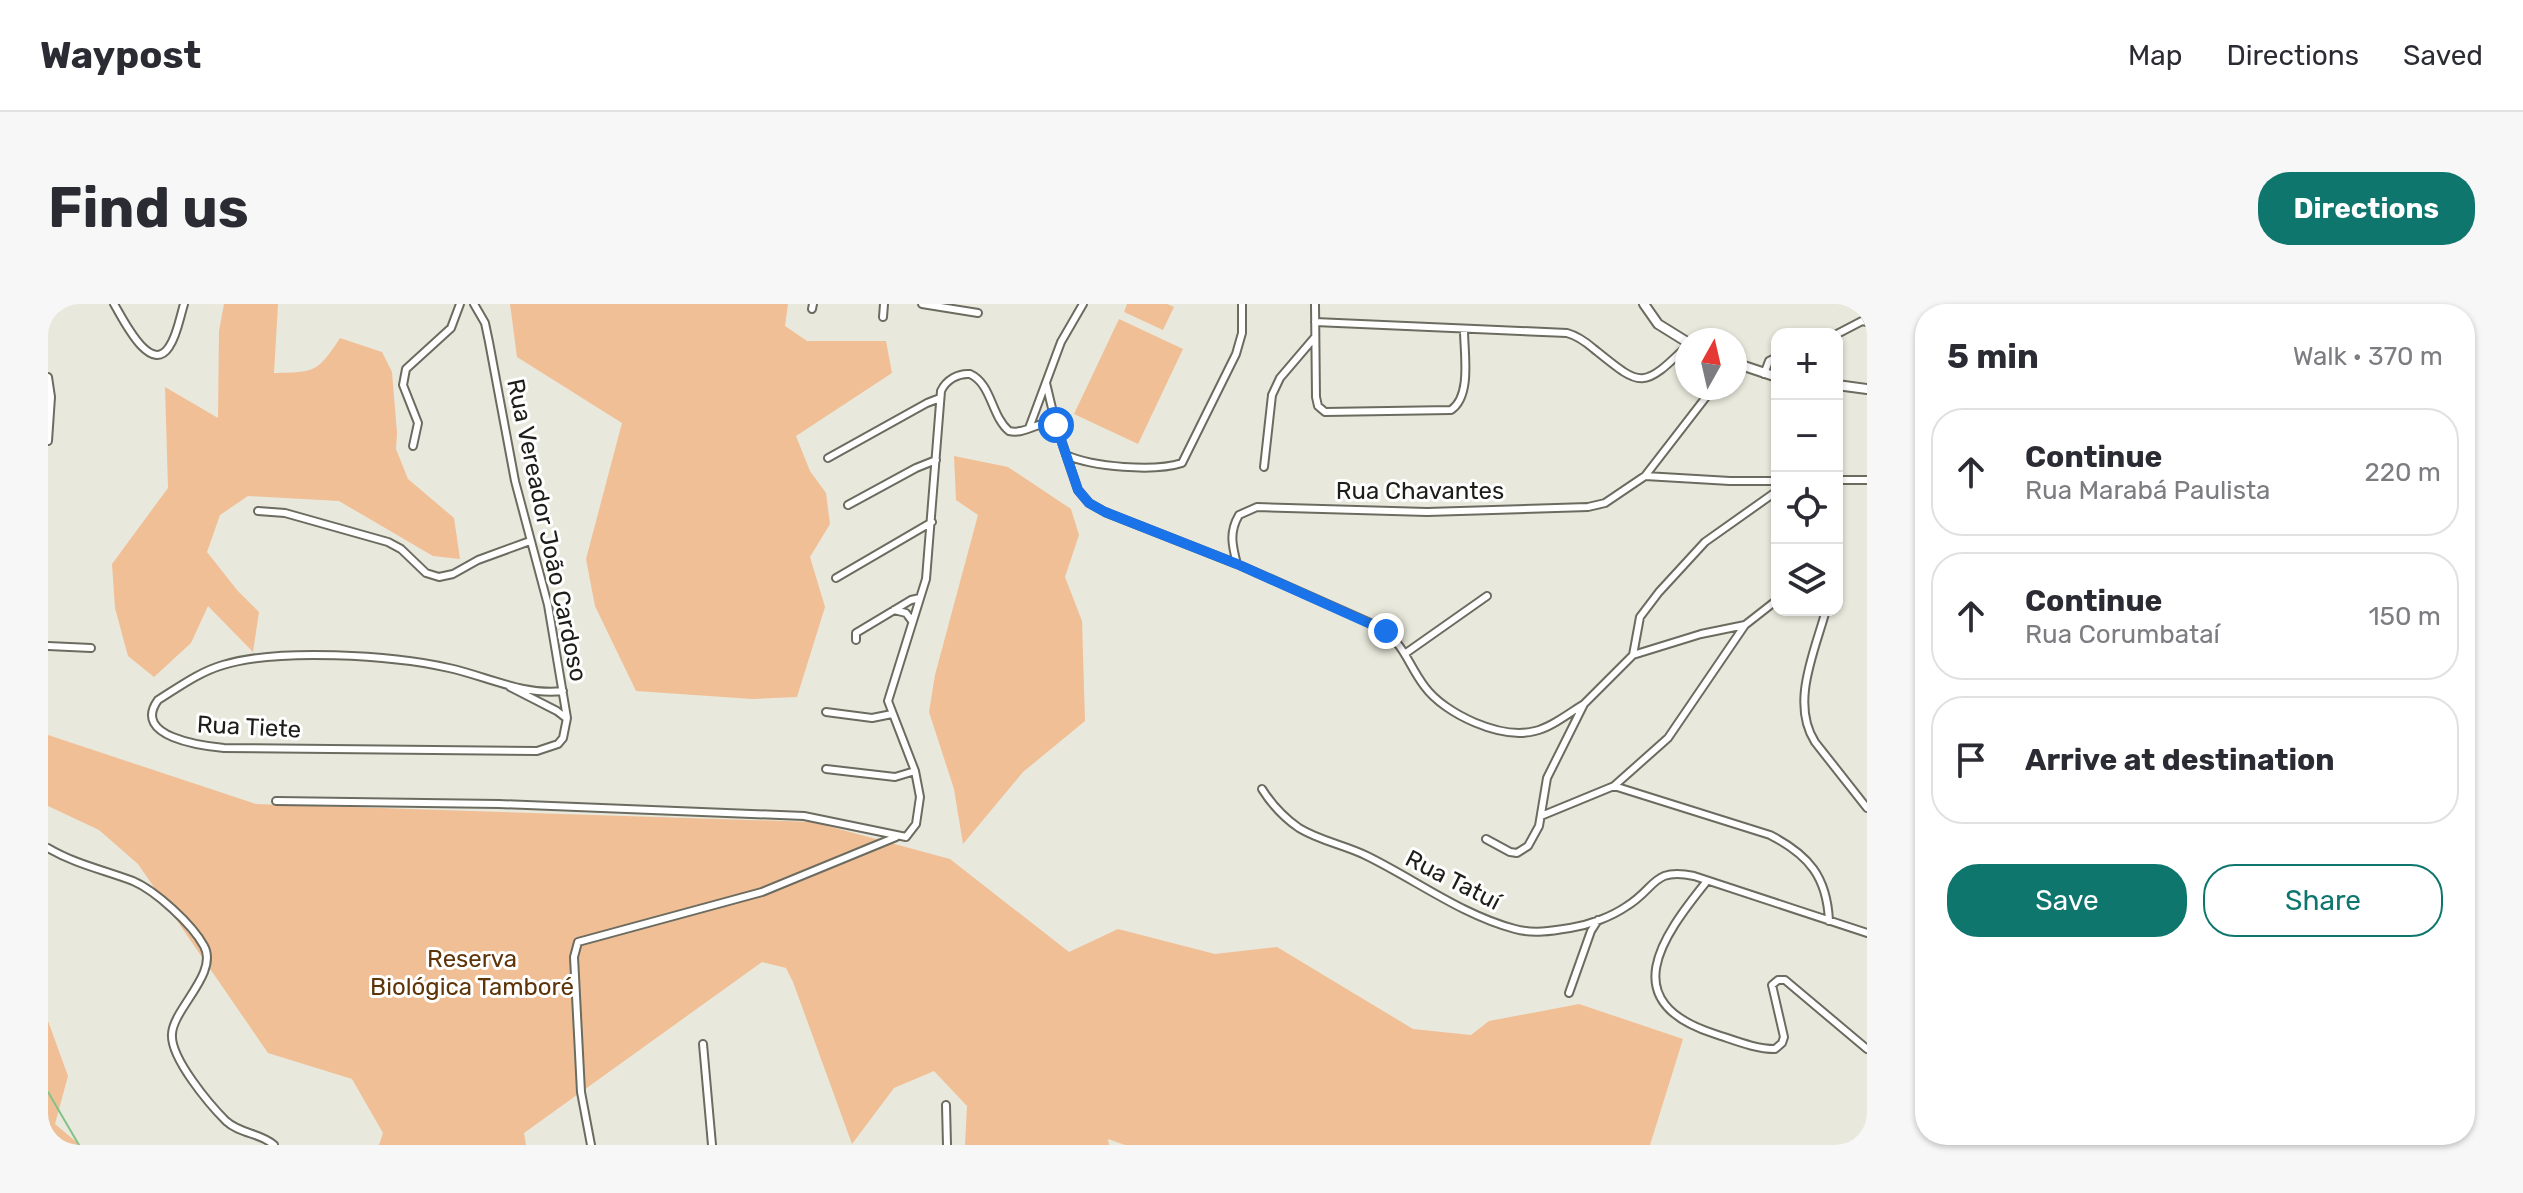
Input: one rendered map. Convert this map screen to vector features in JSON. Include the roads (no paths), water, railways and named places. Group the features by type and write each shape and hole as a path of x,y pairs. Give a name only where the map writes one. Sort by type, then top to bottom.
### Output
{"street":[{"path":"114,304 143,349 156,355 163,354 171,344 184,304"},
{"path":"413,446 418,423 406,397 403,376 415,359 440,341 451,328 460,304"},
{"name":"Rua Vereador João Cardoso","path":"474,304 485,323 515,481 548,605 567,718 563,738 558,744 537,751"},
{"path":"883,317 884,304"},
{"path":"922,304 978,313"},
{"path":"1029,428 1061,342 1083,304"},
{"path":"1066,455 1107,466 1182,463 1236,354 1242,333 1242,304"},
{"path":"1315,304 1316,397 1321,410 1332,414 1444,411 1457,406 1463,395 1464,330"},
{"path":"1644,304 1658,324 1675,336"},
{"path":"1843,331 1862,321 1867,322"},
{"path":"1315,322 1573,334 1637,380 1655,375 1675,356"},
{"path":"1264,467 1272,395 1280,378 1315,337"},
{"path":"1764,374 1771,360"},
{"path":"1747,368 1771,376"},
{"path":"906,837 916,824 920,807 915,771 888,701 926,579 940,398 945,384 960,375 970,374 981,382 1005,429 1016,433 1042,422 1056,425"},
{"path":"48,377 51,397 48,441"},
{"path":"1046,383 1056,425 1078,490 1089,503 1375,625 1396,639 1417,675 1436,698 1487,728 1501,732 1537,731 1584,704 1633,655 1701,634 1745,625"},
{"path":"1843,386 1867,389"},
{"path":"828,458 940,398"},
{"name":"Rua Chavantes","path":"1237,564 1232,529 1239,515 1257,507 1427,512 1588,507 1605,503 1645,476 1704,400"},
{"path":"848,505 936,460"},
{"path":"1645,476 1771,481"},
{"path":"1843,480 1867,480"},
{"path":"1633,655 1640,617 1659,592 1705,542 1771,495"},
{"path":"258,511 285,513 388,542 401,549 426,573 439,577 530,541"},
{"path":"836,578 932,522"},
{"path":"1406,653 1487,596"},
{"path":"856,640 856,633 911,600 920,598"},
{"path":"1541,816 1614,786 1668,738 1745,625 1771,605"},
{"path":"894,610 906,613 912,621"},
{"path":"1824,616 1805,689 1803,711 1808,732 1866,807"},
{"path":"48,646 91,648"},
{"name":"Rua Tiete","path":"537,751 224,748 195,745 175,739 161,730 153,717 154,706 158,700 193,678 219,666 260,658 314,656 383,658 447,667 538,691 563,691"},
{"name":"Rua Tiete","path":"503,684 567,718"},
{"path":"1486,839 1510,852 1522,851 1535,837 1547,778 1584,704"},
{"path":"826,712 872,718 892,714"},
{"path":"826,769 895,777 915,771"},
{"path":"1614,786 1770,835 1786,843 1811,864 1819,876 1828,900 1829,921"},
{"name":"Rua Tatuí","path":"1262,789 1282,816 1309,833 1370,857 1489,920 1533,932 1574,928 1598,920 1630,905 1661,875 1684,874 1867,933"},
{"path":"276,801 499,804 804,816 906,837"},
{"path":"591,1145 581,1092 576,945 585,939 762,892 892,837 906,837"},
{"path":"48,848 141,886 176,914 202,943 207,954 202,973 174,1026 172,1040 190,1076 227,1122 274,1145"},
{"path":"1707,881 1663,943 1655,973 1657,989 1666,1006 1679,1018 1706,1031 1775,1049 1782,1043 1782,1022 1772,985 1783,980 1867,1049"},
{"path":"1569,993 1591,931 1598,920"},
{"path":"703,1044 712,1145"},
{"path":"946,1105 947,1145"}],"waterway":[{"path":"48,1092 79,1145"}],"park label":[{"name":"Reserva Biológica Tamboré","path":"472,973"}]}
